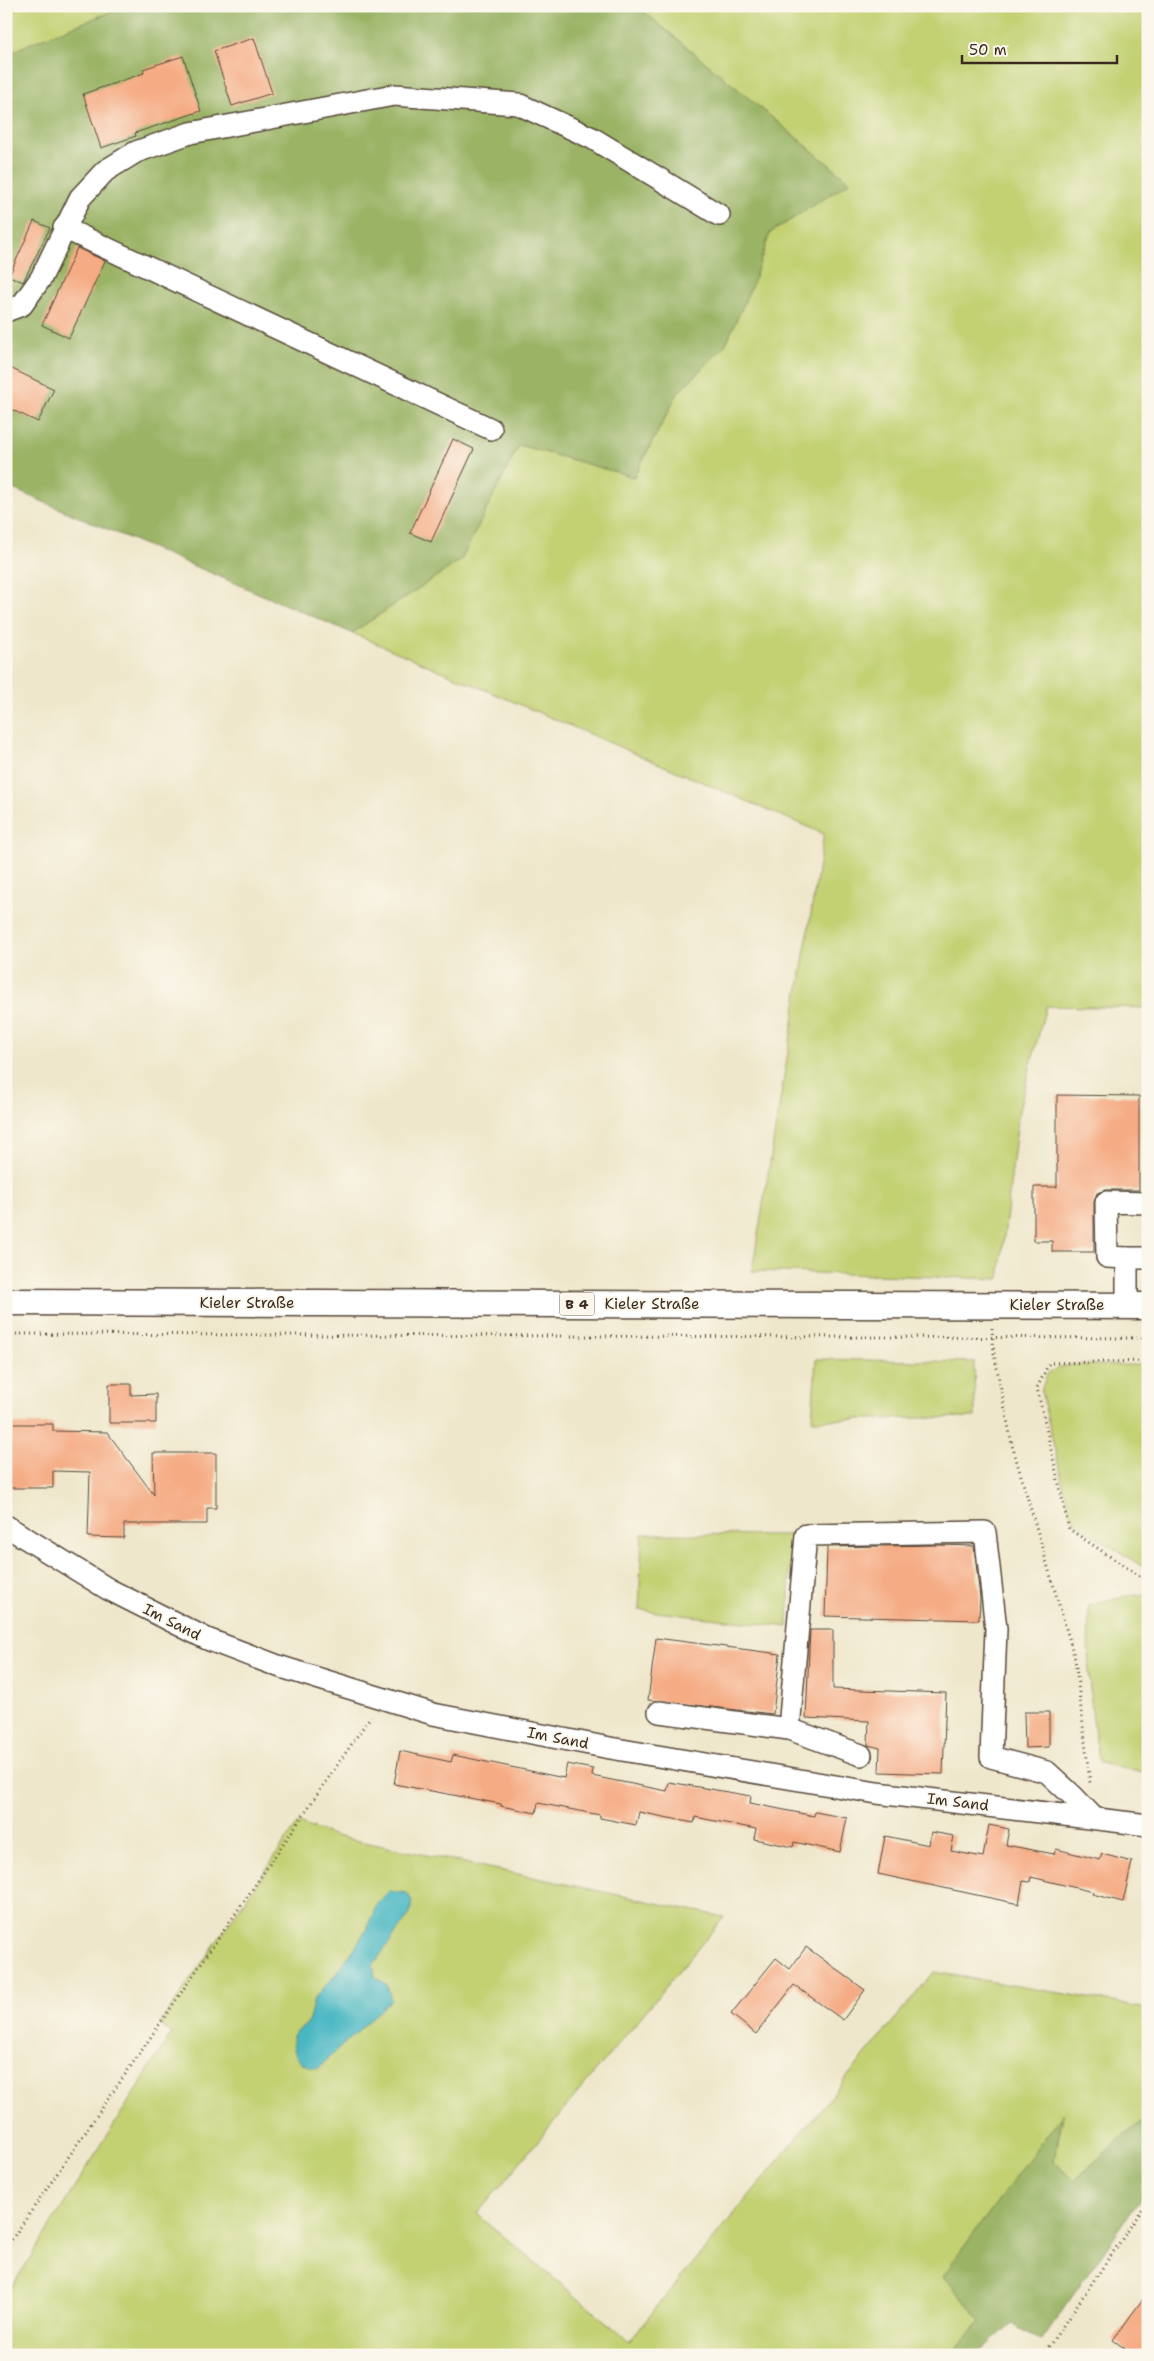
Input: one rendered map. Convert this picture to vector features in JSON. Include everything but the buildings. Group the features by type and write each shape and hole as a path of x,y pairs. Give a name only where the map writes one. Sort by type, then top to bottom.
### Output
{"main road":[{"name":"Kieler Straße","path":"6,1302 1137,1306"}],"street":[{"path":"6,311 22,305 41,278 80,198 104,172 136,152 190,133 394,94 518,104 592,138 719,215"},
{"path":"64,228 491,429"},
{"path":"1148,1202 1106,1202 1107,1257 1148,1258"},
{"path":"1126,1258 1137,1306"},
{"name":"Im Sand","path":"6,1526 108,1589 207,1639 278,1666 433,1714 877,1793 1148,1825"},
{"path":"789,1729 806,1535 985,1532 996,1629 991,1757 1047,1772 1094,1818"},
{"path":"660,1712 789,1729 861,1755"}],"path":[{"path":"991,1305 992,1337 1012,1445 1075,1659 1094,1818"},
{"path":"6,1334 1148,1338"},
{"path":"1148,1361 1049,1363 1037,1388 1069,1529 1148,1582"},
{"path":"6,2248 381,1698"},
{"path":"1043,2355 1148,2201"}],"green space":[{"path":"6,6 126,6 31,43 6,55"},
{"path":"126,6 637,6 850,182 770,233 752,285 726,344 678,393 634,477 519,445 461,560 352,633 6,486 6,55 31,43"},
{"path":"637,6 1148,6 1148,1008 1046,1006 1019,1110 999,1279 752,1271 824,834 352,633 461,560 519,445 634,477 678,393 726,344 770,233 850,182"},
{"path":"816,1359 974,1362 975,1417 812,1420"},
{"path":"1072,1365 1148,1365 1148,1570 1076,1524 1069,1510 1041,1391 1047,1374 1059,1367"},
{"path":"642,1534 791,1535 788,1627 639,1610"},
{"path":"1135,1594 1148,1596 1148,1774 1100,1763 1093,1724 1090,1685 1088,1646 1089,1606"},
{"path":"298,1823 335,1836 724,1917 477,2214 629,2341 934,1972 1142,2007 1148,2013 1148,2117 1121,2138 1074,2181 1054,2161 1063,2114 981,2322 950,2355 6,2355 6,2296 172,2033 160,2024"},
{"path":"1063,2113 1054,2161 1074,2181 1121,2138 1148,2117 1148,2188 1041,2341 1012,2323 976,2355 950,2355 981,2322 943,2275"}],"water":[{"path":"389,1891 407,1893 412,1901 410,1914 373,1965 375,1977 387,1984 391,2000 318,2068 311,2067 301,2062 295,2053 293,2035 308,2023 314,1999 331,1980 356,1946 366,1930 377,1904"}]}
